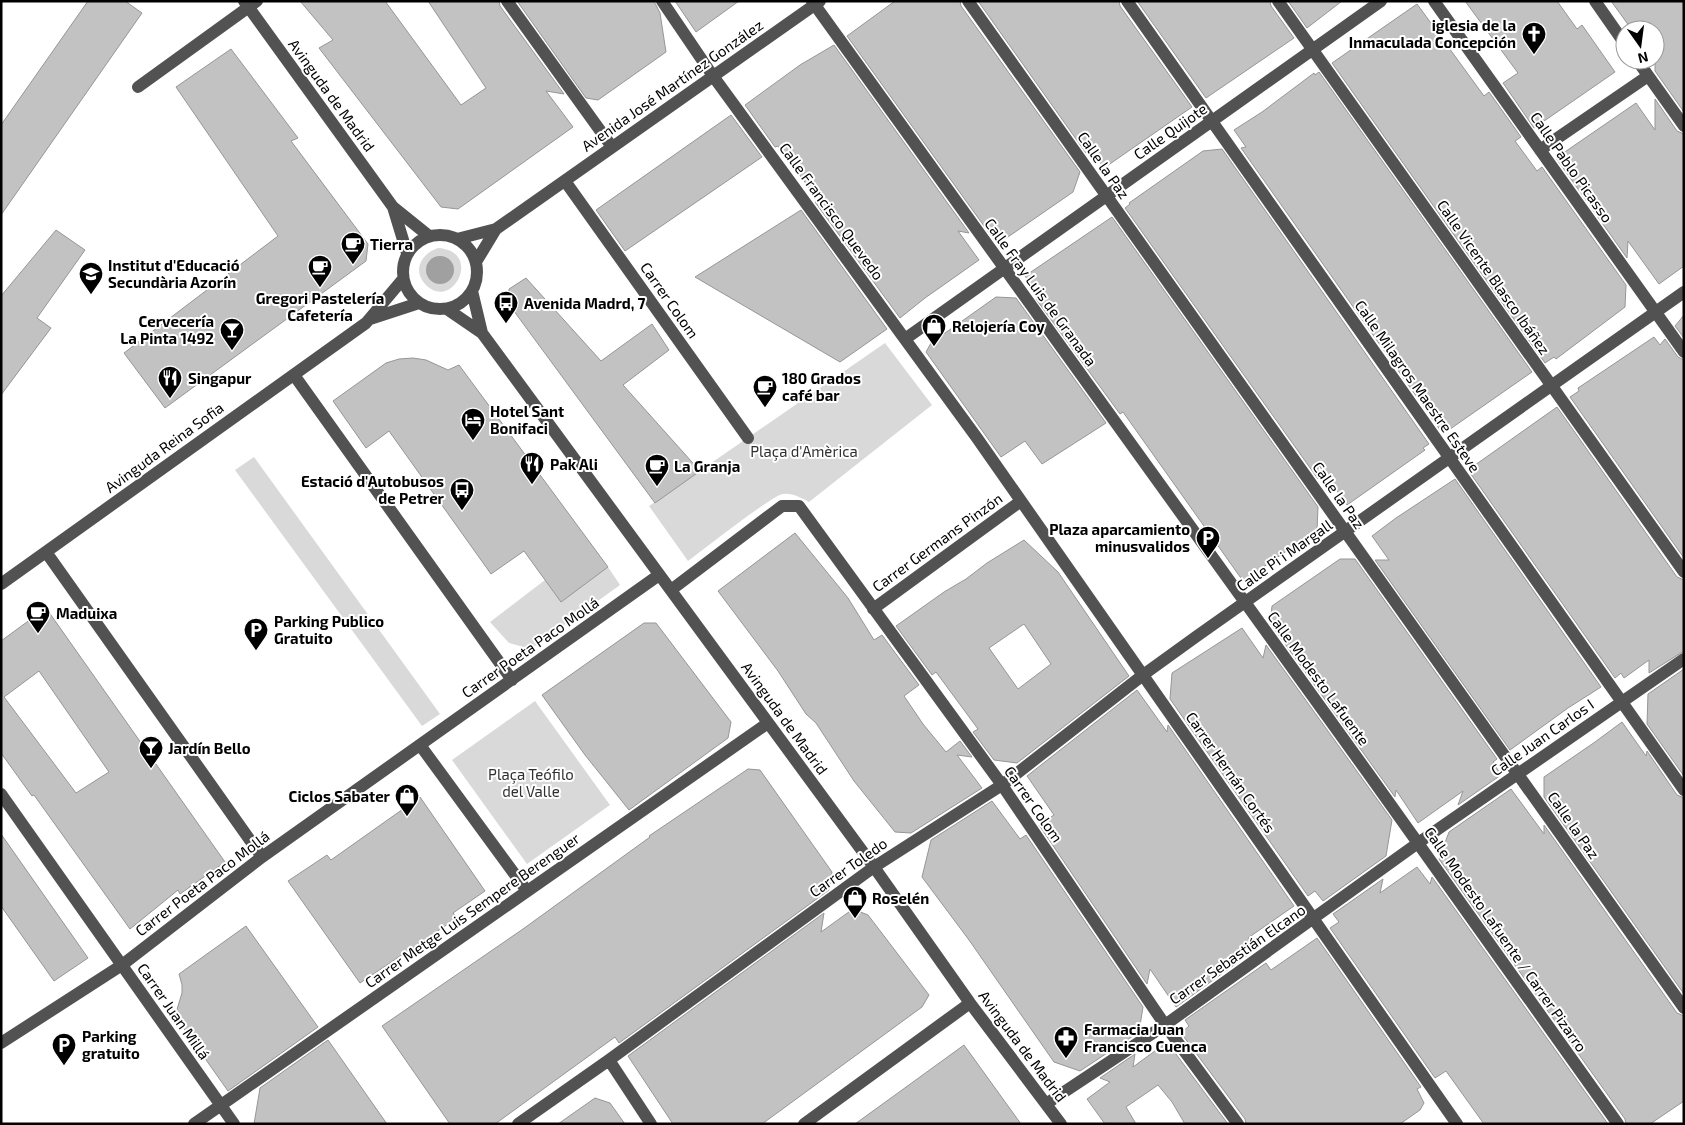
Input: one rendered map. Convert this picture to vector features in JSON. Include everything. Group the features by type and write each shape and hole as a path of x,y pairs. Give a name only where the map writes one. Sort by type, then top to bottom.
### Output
{"street":[{"path":"507,1 612,147"},
{"name":"Calle Francisco Quevedo","path":"662,1 713,76 977,438"},
{"name":"Calle la Paz","path":"968,1 1684,1008"},
{"name":"Calle Milagros Maestre Esteve","path":"1126,1 1684,790"},
{"name":"Calle Vicente Blasco Ibáñez","path":"1278,1 1684,572"},
{"name":"Calle Quijote","path":"905,339 1382,1"},
{"name":"Calle Pablo Picasso","path":"1434,1 1684,352"},
{"path":"1595,1 1615,30"},
{"name":"Avenida José Martínez González","path":"496,229 815,2"},
{"name":"Calle Fray Luis de Granada","path":"815,2 1244,603"},
{"path":"138,87 250,3"},
{"name":"Avinguda de Madrid","path":"250,3 393,207 429,236"},
{"path":"1644,70 1684,126"},
{"path":"1540,150 1648,76"},
{"name":"Carrer Colom","path":"565,181 748,438"},
{"name":"Avinguda de Madrid","path":"393,207 408,253"},
{"path":"457,239 496,229"},
{"path":"476,262 496,229"},
{"path":"442,235 457,239 470,250 476,262 477,276 472,291 463,302 447,309 432,309 419,303 409,293 403,279 403,264 408,253 416,243 429,236 442,235"},
{"name":"Avinguda Reina Sofia","path":"1,584 370,319 403,279"},
{"name":"Avinguda de Madrid","path":"472,291 482,333"},
{"name":"Calle Pi i Margall","path":"1196,636 1684,292"},
{"name":"Avinguda Reina Sofia","path":"370,319 419,303"},
{"name":"Avinguda de Madrid","path":"447,309 482,333 874,867 970,1003 1061,1124"},
{"path":"294,374 512,680"},
{"name":"Carrer Hernán Cortés","path":"977,438 1458,1124"},
{"name":"Carrer Germans Pinzón","path":"873,608 1021,501"},
{"name":"Carrer Colom","path":"671,590 782,506 799,506 1002,785 1165,1025 1238,1124"},
{"path":"46,552 262,857"},
{"name":"Carrer Poeta Paco Mollá","path":"1,1043 122,965 262,857 659,575"},
{"name":"Calle Modesto Lafuente","path":"1244,603 1368,773"},
{"name":"Carrer Toledo","path":"518,1124 874,867 1002,785 1196,636"},
{"name":"Calle Juan Carlos I","path":"1418,843 1684,658"},
{"name":"Carrer Metge Luis Sempere Berenguer","path":"194,1124 768,723"},
{"path":"420,745 527,891"},
{"name":"Calle Modesto Lafuente / Carrer Pizarro","path":"1368,773 1618,1124"},
{"name":"Carrer Juan Millá","path":"1,794 234,1124"},
{"name":"Carrer Sebastián Elcano","path":"1046,1104 1165,1025 1418,843"},
{"path":"804,1124 970,1003"},
{"path":"609,1060 651,1124"}],"green space":[{"path":"438,248 452,252 459,259 461,268 459,278 453,286 445,291 435,291 425,284 419,273 423,258 432,250"},
{"name":"Plaça d'Amèrica","path":"885,343 932,405 809,502 790,494 776,497 765,503 688,561 649,506"},
{"path":"254,457 440,714 422,726 235,470"},
{"path":"608,567 620,585 531,649 509,643 490,622 545,580 561,601"},
{"name":"Plaça Teófilo del Valle","path":"535,701 610,805 527,864 452,760"}],"shaded area":[{"path":"440,256 450,260 454,270 450,280 440,284 430,280 426,270 430,260"}],"building":[{"path":"88,1 125,1 142,13 1,215 1,125"},
{"path":"300,1 385,1 461,105 486,88 428,1 499,1 500,6 564,94 546,91 573,127 458,209 441,207 319,48 333,40"},
{"path":"517,1 654,1 660,13 666,52 598,100 586,98"},
{"path":"675,1 739,1 696,32"},
{"path":"895,1 960,1 961,6 1080,172 1073,192 1005,239 992,237 847,36"},
{"path":"978,1 1119,1 1120,6 1192,107 1104,168 1088,145 1086,153"},
{"path":"1137,1 1270,1 1271,6 1294,38 1206,98"},
{"path":"1288,1 1342,1 1307,28"},
{"path":"1465,1 1557,1 1577,29 1582,25 1615,72 1534,128 1503,83 1518,73"},
{"path":"1611,1 1684,1 1684,112 1655,71 1665,70 1665,20 1625,20"},
{"path":"1417,4 1484,96 1489,92 1521,137 1515,141 1537,171 1542,167 1626,285 1625,307 1556,359 1554,357 1545,363 1332,63"},
{"path":"834,45 969,233 958,231 979,260 900,318 815,202 818,200 778,146 775,147 745,105 800,65"},
{"path":"231,49 298,138 291,141 368,244 366,261 165,408 124,353 278,236 176,87"},
{"path":"1319,72 1532,372 1443,434 1241,148 1246,147 1234,130 1262,112 1314,73 1315,75"},
{"path":"1655,99 1677,131 1684,134 1684,266 1659,284 1628,241 1627,258 1556,158 1636,103 1655,130"},
{"path":"731,115 762,157 625,251 596,210"},
{"path":"1222,149 1429,444 1423,448 1425,450 1347,505 1318,464 1318,479 1125,208 1129,203 1203,151"},
{"path":"801,210 887,329 840,362 695,277"},
{"path":"1112,217 1318,507 1317,530 1243,581 1123,412 1120,414 1036,299 1042,299 1025,276"},
{"path":"56,230 85,250 37,318 51,328 1,395 1,296"},
{"path":"526,278 601,361 652,324 669,350 623,385 700,471 655,503 508,303 509,289"},
{"path":"996,297 1016,298 1106,423 1042,464 1025,441 1001,457 926,352 931,343"},
{"path":"1684,315 1684,338 1675,326"},
{"path":"1654,337 1660,345 1665,339 1678,357 1684,360 1684,558 1570,397 1579,391 1578,388"},
{"path":"413,358 426,360 448,370 459,365 608,567 561,602 524,551 491,574 389,431 366,448 333,401 386,363 399,359"},
{"path":"1557,407 1677,577 1684,580 1684,651 1649,673 1649,660 1624,678 1621,673 1615,678 1468,470"},
{"path":"1455,479 1601,687 1568,708 1510,750 1375,560 1389,560 1372,536"},
{"path":"795,533 848,598 874,640 882,635 919,685 904,696 923,724 946,752 960,741 972,757 957,755 982,788 911,833 895,832 854,781 816,723 806,714 778,671 718,591"},
{"path":"1024,540 1058,572 1129,676 1017,763 994,760 973,732 978,729 936,672 932,675 896,626 987,563","holes":["1024,624 1051,664 1018,689 989,648"]},
{"path":"1340,559 1355,559 1497,759 1493,762 1501,775 1458,805 1463,791 1418,823 1396,790 1395,797 1270,623 1272,606"},
{"path":"46,608 225,862 180,894 178,890 130,929 34,795 32,796 1,753 1,641","holes":["39,671 109,772 76,793 4,697"]},
{"path":"644,623 656,623 731,722 728,738 629,810 585,755 542,695"},
{"path":"1242,628 1263,658 1266,645 1392,820 1386,856 1323,901 1315,891 1308,896 1170,699 1172,673"},
{"path":"1684,669 1684,776 1647,724 1648,694"},
{"path":"1137,690 1167,732 1168,725 1294,906 1248,938 1256,949 1176,1007 1150,969 1147,984 1039,825 1054,815 1027,776"},
{"path":"1622,722 1646,756 1647,751 1677,795 1684,798 1684,994 1544,797 1544,777"},
{"path":"748,769 760,770 832,872 829,890 619,1043 615,1037 495,1124 450,1124 382,1026 523,929 649,836"},
{"path":"1511,789 1544,834 1544,825 1677,1013 1684,1016 1684,1101 1650,1124 1626,1124 1625,1119 1439,859 1449,832"},
{"path":"420,797 485,891 453,913 457,918 360,983 288,881 327,855 331,860"},
{"path":"992,801 1020,839 1026,835 1143,1007 1139,1032 1080,1071 1054,1062 969,940 922,877 931,840"},
{"path":"1,834 88,958 54,981 1,906"},
{"path":"1417,867 1430,884 1432,877 1608,1124 1484,1124 1446,1071 1435,1078 1330,928 1339,922 1333,914 1383,879 1380,893"},
{"path":"853,909 868,915 929,995 922,1007 762,1124 673,1124 628,1056 824,913 821,932"},
{"path":"246,926 318,1027 228,1091 175,1016 182,993 179,974"},
{"path":"1317,938 1421,1087 1417,1089 1424,1103 1420,1110 1400,1124 1246,1124 1245,1119 1181,1033 1189,1026 1185,1020 1266,963 1271,970"},
{"path":"328,1040 387,1124 254,1124 260,1088"},
{"path":"1167,1042 1228,1124 1185,1124 1172,1102 1158,1085 1126,1107 1136,1124 1105,1124 1087,1099 1110,1082 1100,1078 1135,1054 1133,1067"},
{"path":"964,1045 1021,1124 855,1124 902,1090"},
{"path":"595,1098 610,1103 625,1124 558,1124"}],"place":[{"name":"iglesia de la Inmaculada Concepción","path":"1534,55"},
{"name":"Tierra","path":"353,265"},
{"name":"Gregori Pastelería Cafetería","path":"320,288"},
{"name":"Institut d'Educació Secundària Azorín","path":"91,295"},
{"name":"Avenida Madrd, 7","path":"506,324"},
{"name":"Relojería Coy","path":"934,347"},
{"name":"Cervecería La Pinta 1492","path":"232,351"},
{"name":"Singapur","path":"170,399"},
{"name":"180 Grados café bar","path":"765,408"},
{"name":"Hotel Sant Bonifaci","path":"473,441"},
{"name":"Pak Ali","path":"532,485"},
{"name":"La Granja","path":"657,487"},
{"name":"Estació d'Autobusos de Petrer","path":"462,511"},
{"name":"Plaza aparcamiento minusvalidos","path":"1208,559"},
{"name":"Maduixa","path":"38,634"},
{"name":"Parking Publico Gratuito","path":"256,651"},
{"name":"Jardín Bello","path":"151,769"},
{"name":"Ciclos Sabater","path":"407,817"},
{"name":"Roselén","path":"855,919"},
{"name":"Farmacia Juan Francisco Cuenca","path":"1066,1059"},
{"name":"Parking gratuito","path":"64,1066"}]}
